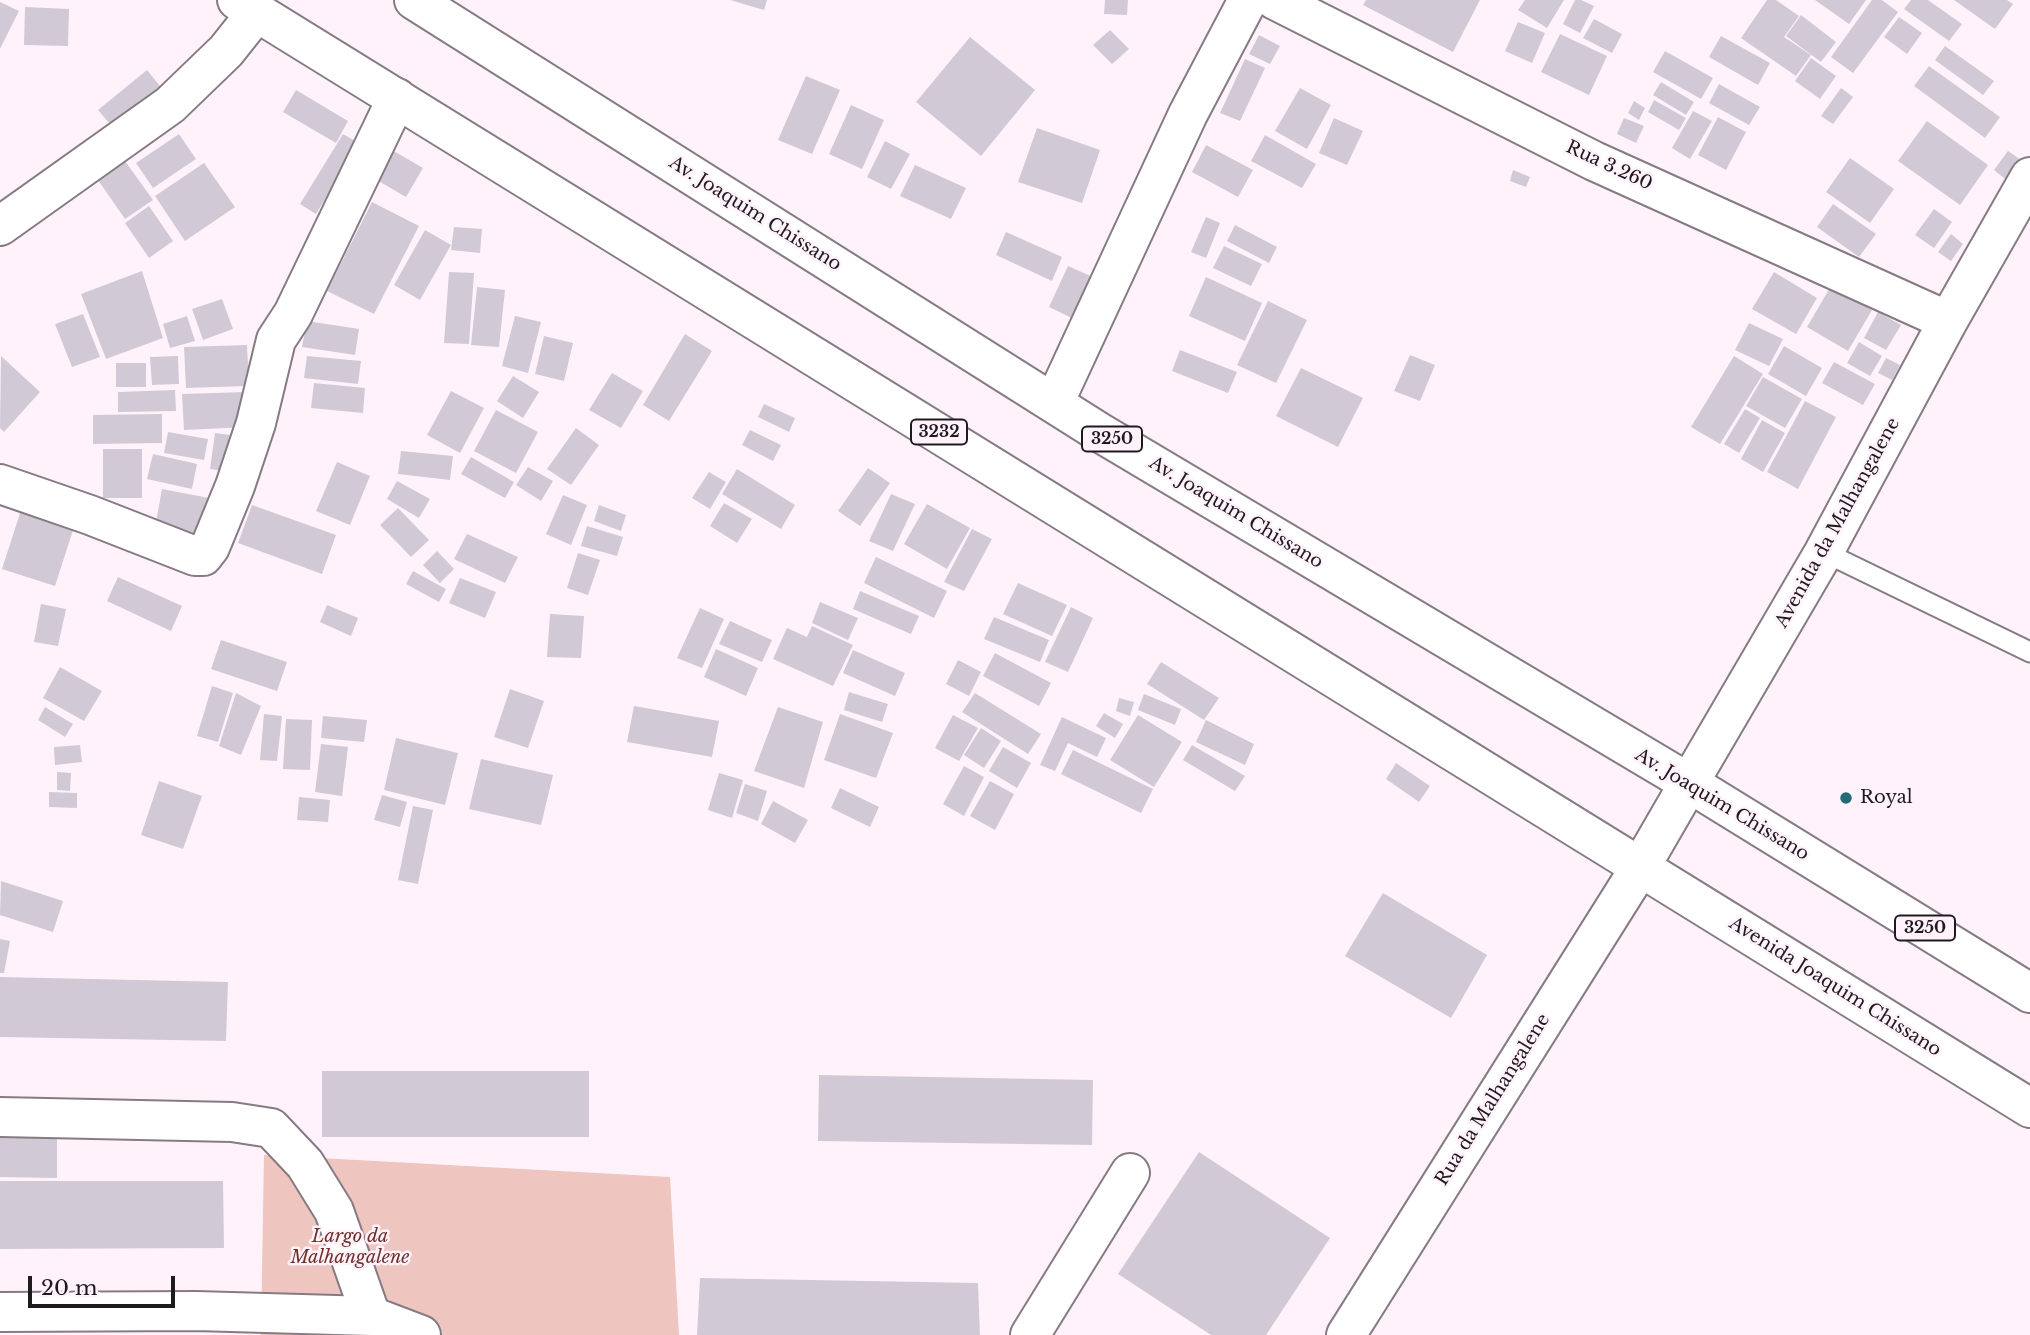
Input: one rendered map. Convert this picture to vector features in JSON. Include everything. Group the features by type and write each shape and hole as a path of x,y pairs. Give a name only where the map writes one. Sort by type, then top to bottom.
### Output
{"street":[{"name":"Av. Joaquim Chissano","path":"414,0 1054,403 1689,783 2030,993"},
{"path":"1054,403 1188,114 1248,0"},
{"name":"Rua 3.260","path":"1275,0 1594,160 1948,321"},
{"path":"0,226 170,105 226,51 247,6"},
{"name":"3232","path":"247,6 1641,866"},
{"path":"0,484 195,556 203,556 210,547 239,474 256,422 276,340 293,314 397,98"},
{"name":"Avenida da Malhangalene","path":"1641,866 1824,552 1948,321 2030,177"},
{"name":"Avenida Joaquim Chissano","path":"1641,866 2030,1108"},
{"name":"Rua da Malhangalene","path":"1346,1335 1641,866"},
{"path":"0,1117 232,1122 271,1128 305,1164 334,1211 371,1316"},
{"path":"1030,1335 1130,1172"},
{"path":"0,1312 196,1311 371,1316 421,1335"}],"lane":[{"path":"1824,552 2030,652"}],"green space":[{"name":"Largo da Malhangalene","path":"264,1155 670,1177 679,1335 261,1335"}],"building":[{"path":"730,0 767,0 764,10"},
{"path":"1105,0 1128,0 1127,15 1104,14"},
{"path":"1366,0 1480,0 1453,52 1363,5"},
{"path":"1525,0 1564,0 1547,28 1518,10"},
{"path":"1575,0 1594,6 1580,33 1563,24"},
{"path":"1767,0 1776,0 1799,16 1784,37 1811,55 1796,76 1741,38"},
{"path":"1815,0 1866,0 1849,24"},
{"path":"1872,0 1882,0 1898,12 1853,73 1831,57"},
{"path":"1911,0 1928,0 1962,24 1949,41 1904,9"},
{"path":"1954,0 2007,0 2013,4 1995,29"},
{"path":"0,2 19,11 0,49"},
{"path":"25,7 69,9 68,46 24,45"},
{"path":"1801,15 1836,42 1821,62 1786,36"},
{"path":"1899,17 1922,33 1907,54 1884,37"},
{"path":"1594,19 1622,34 1612,53 1583,38"},
{"path":"1518,22 1545,33 1532,63 1505,51"},
{"path":"1110,30 1129,49 1112,64 1093,45"},
{"path":"1560,34 1607,56 1589,95 1541,72"},
{"path":"1259,35 1280,46 1270,64 1249,54"},
{"path":"1721,36 1770,63 1758,85 1709,57"},
{"path":"970,37 1035,90 981,156 916,102"},
{"path":"1945,46 1994,81 1983,95 1935,60"},
{"path":"1665,51 1713,78 1701,99 1653,72"},
{"path":"1811,58 1836,76 1820,99 1795,81"},
{"path":"1245,59 1265,68 1240,121 1220,113"},
{"path":"1929,66 2000,117 1985,138 1914,86"},
{"path":"147,70 164,91 116,131 98,110"},
{"path":"806,76 840,90 812,154 778,140"},
{"path":"1661,82 1694,102 1686,115 1653,95"},
{"path":"1719,84 1760,107 1749,125 1709,103"},
{"path":"1300,88 1331,105 1307,149 1275,131"},
{"path":"1841,88 1853,97 1833,124 1821,116"},
{"path":"296,90 348,121 336,143 283,112"},
{"path":"1654,100 1686,118 1679,130 1648,112"},
{"path":"1634,101 1645,108 1639,120 1628,113"},
{"path":"851,105 884,120 862,169 829,154"},
{"path":"1693,111 1712,121 1690,159 1672,148"},
{"path":"1718,117 1746,132 1726,170 1698,155"},
{"path":"1334,118 1363,131 1347,165 1319,153"},
{"path":"1624,118 1644,126 1636,143 1617,134"},
{"path":"1927,121 1988,165 1960,205 1898,161"},
{"path":"1037,128 1100,150 1082,203 1018,182"},
{"path":"179,134 196,159 153,188 136,163"},
{"path":"343,134 359,143 316,214 300,204"},
{"path":"1265,135 1316,164 1302,188 1251,161"},
{"path":"885,141 910,154 891,189 867,177"},
{"path":"1206,145 1253,170 1238,197 1192,172"},
{"path":"392,150 423,168 406,197 375,179"},
{"path":"2008,151 2024,162 2009,182 1994,170"},
{"path":"1850,158 1894,189 1870,223 1826,192"},
{"path":"125,161 153,200 125,219 98,180"},
{"path":"204,163 235,207 185,241 155,196"},
{"path":"915,165 966,188 951,219 900,196"},
{"path":"1513,170 1530,177 1526,187 1510,181"},
{"path":"372,202 419,226 374,314 327,291"},
{"path":"1833,204 1876,234 1859,257 1817,227"},
{"path":"149,206 173,241 149,258 125,223"},
{"path":"1934,209 1952,222 1934,248 1915,235"},
{"path":"1206,217 1220,223 1206,258 1191,252"},
{"path":"1235,225 1277,247 1269,263 1227,241"},
{"path":"454,227 482,229 480,253 451,250"},
{"path":"425,230 451,245 420,300 394,285"},
{"path":"1006,232 1062,257 1052,281 996,255"},
{"path":"1951,234 1963,244 1951,261 1938,252"},
{"path":"1224,246 1262,264 1251,286 1213,268"},
{"path":"1068,266 1095,278 1076,320 1049,307"},
{"path":"142,271 163,338 106,359 81,294"},
{"path":"449,272 474,273 469,344 444,343"},
{"path":"1774,272 1817,298 1796,334 1752,309"},
{"path":"1206,277 1262,303 1245,341 1189,316"},
{"path":"1831,286 1872,310 1848,351 1807,327"},
{"path":"477,287 505,290 499,347 471,345"},
{"path":"222,299 233,329 203,340 192,309"},
{"path":"1268,301 1307,320 1276,383 1237,365"},
{"path":"1878,312 1901,325 1886,350 1864,338"},
{"path":"83,314 100,357 72,367 55,324"},
{"path":"187,316 195,341 170,348 163,324"},
{"path":"515,316 541,322 528,373 502,366"},
{"path":"307,321 359,329 355,355 302,347"},
{"path":"1749,323 1783,339 1769,366 1735,350"},
{"path":"685,334 712,351 669,421 643,405"},
{"path":"544,336 573,343 564,381 535,374"},
{"path":"1859,342 1882,356 1870,376 1847,363"},
{"path":"247,345 249,386 186,388 184,347"},
{"path":"1784,346 1822,368 1806,396 1768,374"},
{"path":"1180,350 1237,372 1228,393 1172,371"},
{"path":"1410,355 1435,365 1420,401 1394,391"},
{"path":"1,356 40,392 4,432 0,428"},
{"path":"178,356 179,384 152,385 150,357"},
{"path":"307,356 361,361 358,384 304,378"},
{"path":"1734,356 1763,374 1720,444 1691,427"},
{"path":"1886,358 1900,365 1892,380 1878,373"},
{"path":"1834,362 1875,384 1863,405 1822,383"},
{"path":"116,363 146,363 146,387 116,387"},
{"path":"1301,368 1363,398 1338,447 1276,416"},
{"path":"612,373 643,391 621,428 589,410"},
{"path":"513,376 539,392 523,418 497,401"},
{"path":"1763,377 1802,399 1785,428 1746,406"},
{"path":"314,383 365,388 363,413 311,408"},
{"path":"175,390 176,411 118,412 118,392"},
{"path":"451,391 484,408 460,453 427,435"},
{"path":"246,392 248,427 184,430 182,394"},
{"path":"1805,401 1836,417 1798,489 1767,472"},
{"path":"764,404 795,418 789,432 758,417"},
{"path":"1745,409 1760,418 1739,453 1724,444"},
{"path":"496,410 538,432 516,473 474,451"},
{"path":"162,414 162,443 93,444 93,415"},
{"path":"1762,420 1785,433 1763,472 1741,459"},
{"path":"576,428 599,445 571,485 547,469"},
{"path":"750,430 781,445 773,461 742,445"},
{"path":"168,432 208,439 204,460 164,453"},
{"path":"215,433 238,436 232,472 210,469"},
{"path":"103,449 142,449 142,498 103,498"},
{"path":"401,451 453,456 450,480 398,474"},
{"path":"153,454 197,464 192,489 147,479"},
{"path":"471,457 514,482 505,498 461,474"},
{"path":"337,462 370,476 350,525 316,511"},
{"path":"528,467 553,481 541,501 516,485"},
{"path":"868,468 890,483 860,526 838,511"},
{"path":"737,469 795,505 781,529 722,494"},
{"path":"709,472 726,482 710,509 692,498"},
{"path":"397,481 430,499 419,518 387,499"},
{"path":"162,489 209,498 201,542 154,533"},
{"path":"891,494 915,504 893,551 869,541"},
{"path":"563,495 587,505 571,545 546,534"},
{"path":"724,503 752,519 737,543 710,526"},
{"path":"927,504 970,528 947,569 904,544"},
{"path":"252,505 336,535 322,574 238,543"},
{"path":"599,505 626,515 621,531 594,521"},
{"path":"22,507 75,524 55,586 2,569"},
{"path":"398,508 429,540 411,557 380,525"},
{"path":"587,526 623,537 617,556 581,546"},
{"path":"972,529 992,539 964,591 944,582"},
{"path":"467,534 518,557 505,583 454,559"},
{"path":"437,551 454,569 440,583 423,565"},
{"path":"578,553 600,560 588,595 567,588"},
{"path":"876,557 947,591 934,618 864,583"},
{"path":"413,571 446,589 439,602 406,584"},
{"path":"118,577 182,606 171,631 107,601"},
{"path":"460,578 496,592 485,618 449,603"},
{"path":"1018,583 1067,605 1052,636 1003,614"},
{"path":"860,591 919,616 911,634 853,609"},
{"path":"820,602 858,618 848,640 812,623"},
{"path":"41,604 66,609 58,646 34,642"},
{"path":"327,605 358,618 351,636 320,622"},
{"path":"1071,607 1093,618 1068,672 1045,662"},
{"path":"700,608 724,619 702,668 677,658"},
{"path":"550,614 584,616 581,658 547,657"},
{"path":"994,617 1049,640 1040,662 984,639"},
{"path":"730,621 772,640 762,662 719,644"},
{"path":"812,626 853,645 833,686 773,659 787,628 807,637"},
{"path":"221,640 287,662 277,691 211,669"},
{"path":"716,649 758,668 746,696 704,677"},
{"path":"853,650 905,673 895,696 843,673"},
{"path":"995,653 1051,683 1039,706 983,676"},
{"path":"958,660 981,672 969,696 946,684"},
{"path":"1161,662 1219,698 1204,720 1147,684"},
{"path":"60,667 102,691 84,721 43,698"},
{"path":"212,686 233,693 218,742 197,736"},
{"path":"510,689 544,701 528,748 494,737"},
{"path":"849,692 888,704 882,722 844,710"},
{"path":"236,693 261,706 241,755 219,746"},
{"path":"975,693 1041,734 1028,754 962,712"},
{"path":"1144,694 1181,709 1175,725 1138,710"},
{"path":"1119,698 1134,702 1130,716 1116,711"},
{"path":"634,706 719,721 712,757 627,742"},
{"path":"45,707 73,724 65,737 38,720"},
{"path":"778,707 823,722 804,788 754,771"},
{"path":"1104,713 1123,724 1115,738 1096,726"},
{"path":"264,714 282,716 277,761 260,760"},
{"path":"840,714 893,733 876,778 824,760"},
{"path":"953,715 978,728 959,761 935,748"},
{"path":"1138,715 1182,742 1154,787 1110,760"},
{"path":"323,716 367,720 364,742 321,738"},
{"path":"1062,717 1106,738 1097,757 1068,743 1055,771 1040,765"},
{"path":"286,719 312,720 310,770 283,769"},
{"path":"1206,720 1254,744 1245,765 1196,742"},
{"path":"981,728 1001,741 984,768 964,755"},
{"path":"396,738 458,753 445,805 384,790"},
{"path":"321,744 348,747 342,796 315,792"},
{"path":"80,745 82,762 55,765 54,747"},
{"path":"1192,745 1245,776 1235,791 1183,760"},
{"path":"1003,747 1031,763 1017,788 989,771"},
{"path":"1073,750 1153,789 1141,813 1061,774"},
{"path":"481,759 553,775 541,825 469,809"},
{"path":"1396,763 1430,786 1419,802 1386,779"},
{"path":"964,766 984,777 964,816 943,804"},
{"path":"57,772 71,773 70,791 57,790"},
{"path":"719,773 743,780 732,818 708,810"},
{"path":"159,781 202,796 183,849 141,835"},
{"path":"990,781 1014,794 995,830 970,816"},
{"path":"745,784 767,791 758,821 736,813"},
{"path":"840,788 879,807 870,827 831,808"},
{"path":"49,792 77,793 77,808 49,807"},
{"path":"382,795 407,802 400,827 374,820"},
{"path":"299,797 330,800 328,822 297,820"},
{"path":"773,801 808,820 795,843 761,824"},
{"path":"413,806 433,810 418,884 398,880"},
{"path":"1,881 63,901 53,932 0,915"},
{"path":"1383,893 1487,955 1451,1018 1345,956"},
{"path":"0,939 10,941 4,973 0,973"},
{"path":"0,977 228,982 226,1041 0,1037"},
{"path":"322,1071 589,1071 589,1137 322,1137"},
{"path":"819,1075 1093,1080 1092,1145 818,1141"},
{"path":"0,1125 57,1125 57,1178 0,1177"},
{"path":"1199,1152 1330,1238 1266,1335 1211,1335 1118,1274"},
{"path":"0,1181 223,1181 224,1248 0,1249"},
{"path":"700,1278 978,1283 980,1335 697,1335"}],"place":[{"name":"Royal","path":"1846,798"}]}
